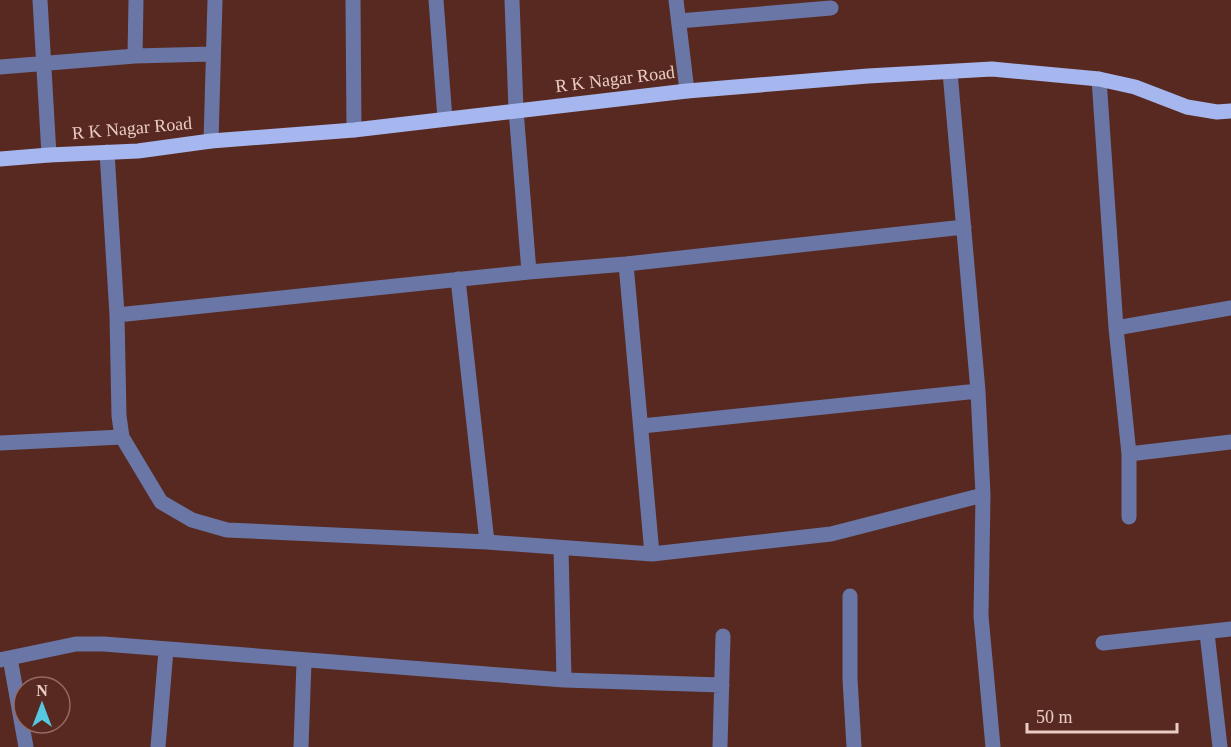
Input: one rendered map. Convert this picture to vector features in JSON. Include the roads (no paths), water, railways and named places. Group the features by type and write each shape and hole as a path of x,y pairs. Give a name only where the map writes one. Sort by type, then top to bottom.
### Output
{"main road":[{"name":"R K Nagar Road","path":"0,159 49,154 138,151 211,141 354,130 687,91 868,76 992,69 1099,79 1135,87 1186,107 1217,112 1231,111"}],"street":[{"path":"40,0 49,154"},
{"path":"135,56 136,0"},
{"path":"211,141 215,0"},
{"path":"353,0 354,130"},
{"path":"436,0 445,119"},
{"path":"512,0 516,111 529,272"},
{"path":"676,0 687,91"},
{"path":"679,21 831,8"},
{"path":"0,67 135,56 212,54"},
{"path":"950,72 978,390 983,495 981,616 993,747"},
{"path":"1099,79 1116,328 1129,454 1129,517"},
{"path":"107,152 117,315 119,416 122,436 160,501 192,520 227,530 487,542 652,554 831,534 983,495"},
{"path":"117,315 458,279 626,264 964,227"},
{"path":"626,264 652,554"},
{"path":"458,279 487,542"},
{"path":"1116,328 1231,308"},
{"path":"642,426 978,390"},
{"path":"0,443 122,436"},
{"path":"1129,454 1231,442"},
{"path":"561,548 564,680"},
{"path":"850,596 850,679 854,747"},
{"path":"1102,643 1231,629"},
{"path":"1207,633 1220,747"},
{"path":"720,747 723,636"},
{"path":"26,747 5,659 76,644 104,644 304,662 564,680 722,686"},
{"path":"158,747 166,650"},
{"path":"301,747 304,662"}]}
